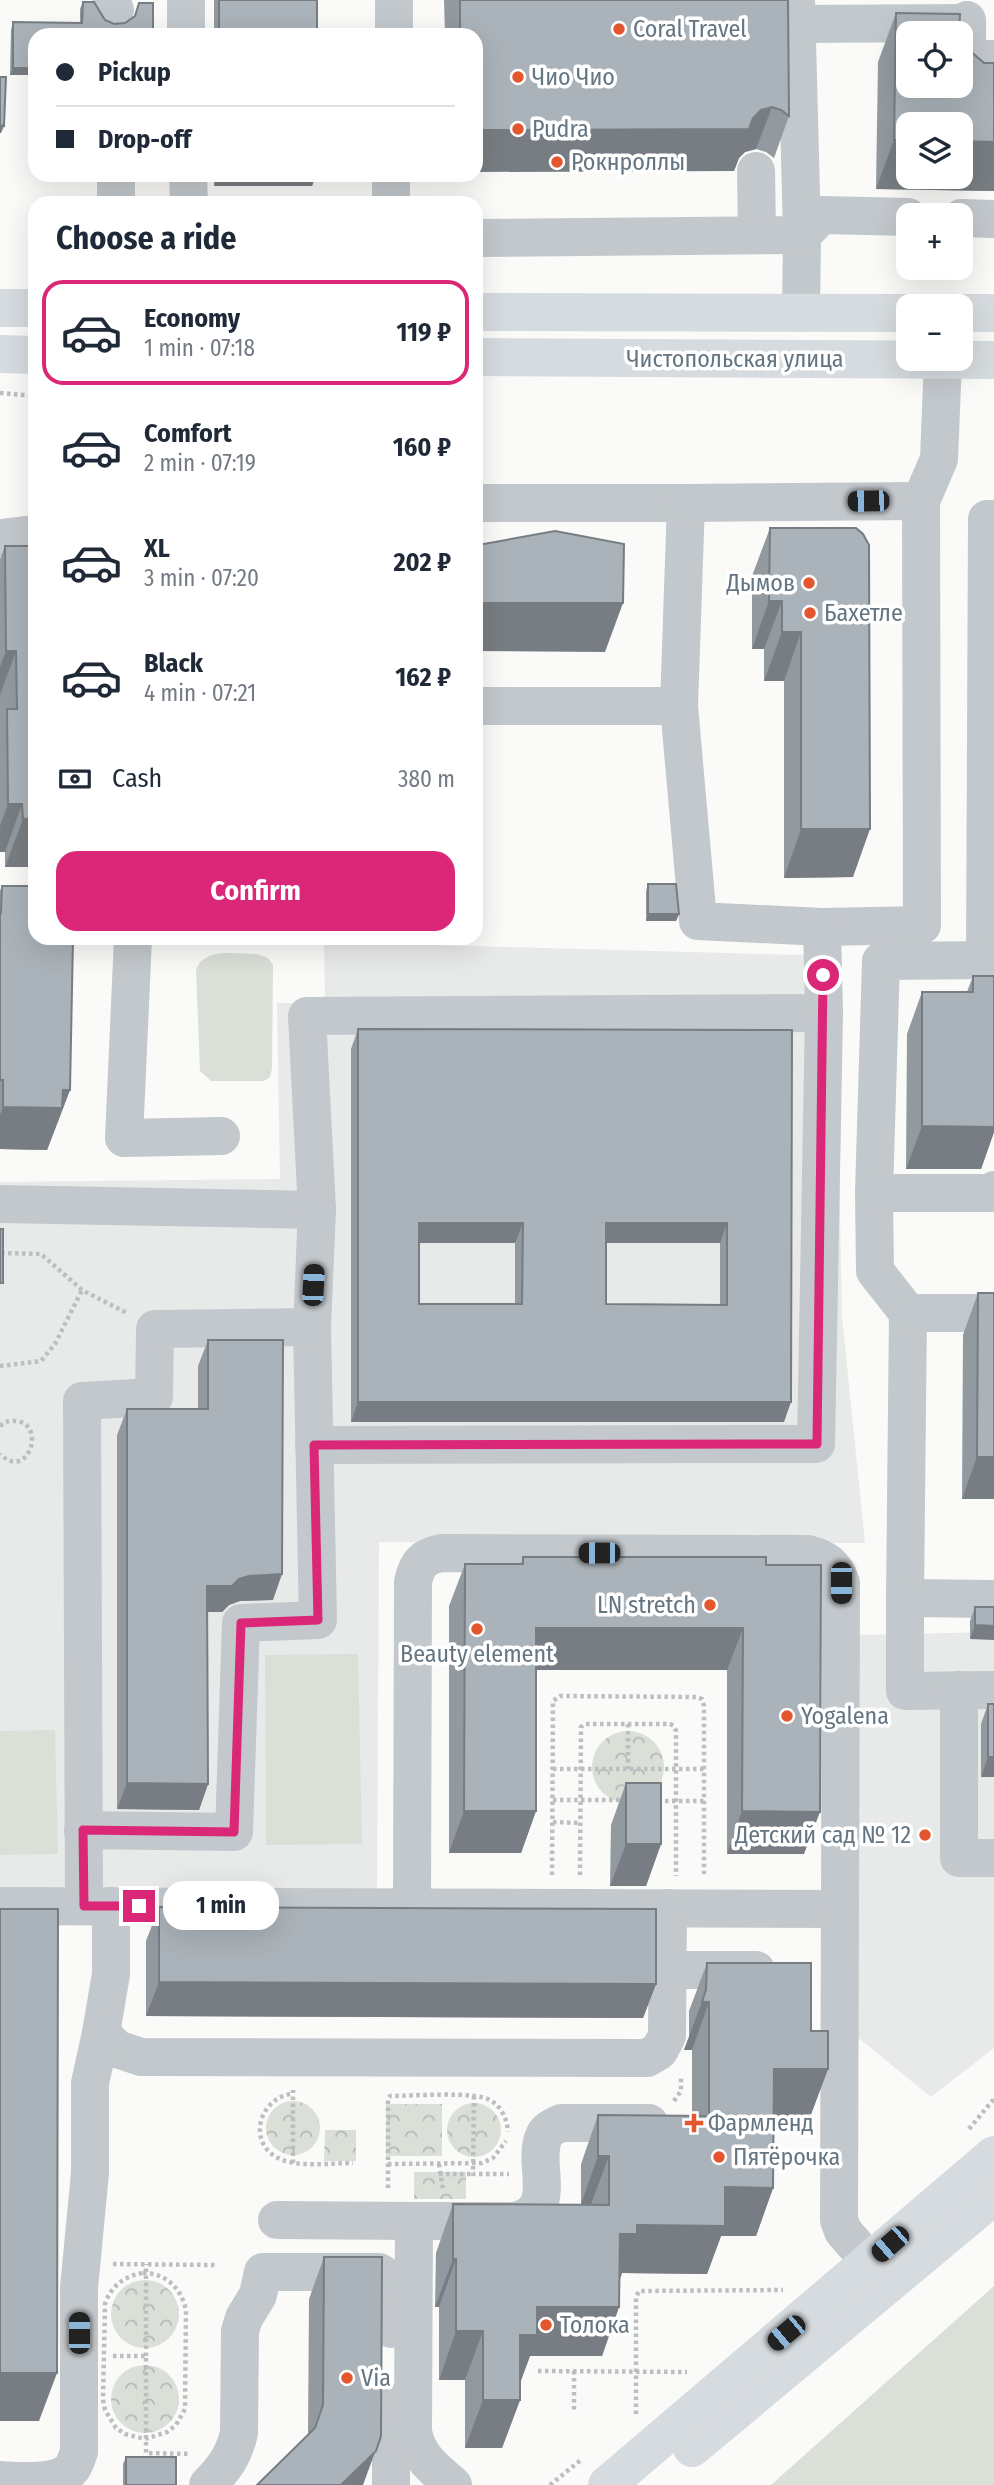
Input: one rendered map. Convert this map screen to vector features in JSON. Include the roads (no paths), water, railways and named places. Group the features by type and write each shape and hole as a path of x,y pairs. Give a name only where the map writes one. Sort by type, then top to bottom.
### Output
{"main road":[{"path":"0,308 28,308"},
{"name":"Чистопольская улица","path":"483,312 896,313"},
{"path":"973,313 994,313"},
{"path":"0,354 28,355"},
{"name":"Чистопольская улица","path":"483,357 896,360"},
{"name":"Чистопольская улица","path":"973,360 994,360"},
{"path":"607,2485 994,2155"},
{"path":"648,2485 994,2196"}],"lane":[{"path":"186,0 186,28"},
{"path":"394,0 394,28"},
{"path":"801,313 802,235 796,12 967,11 967,58 994,59"},
{"path":"756,171 757,234"},
{"path":"483,238 802,235 822,215 896,217"},
{"path":"973,218 994,219"},
{"path":"685,503 679,706 698,921 822,927 922,925 920,501 939,459 943,371"},
{"path":"483,503 920,501"},
{"path":"994,519 987,519 990,960 880,961 874,1193 875,1271 908,1313 905,1690 976,1690 959,1858 994,1858"},
{"path":"0,538 28,535"},
{"path":"483,706 679,706"},
{"path":"314,1445 817,1444 824,1013 822,927"},
{"path":"133,945 124,1138 221,1136"},
{"path":"83,1830 234,1832 241,1623 318,1620 312,1327 317,1210 307,1016 824,1013"},
{"path":"874,1193 990,1193 994,1190"},
{"path":"0,1205 317,1210"},
{"path":"908,1313 994,1313"},
{"path":"0,2480 47,2481 63,2477 73,2468 79,2452 81,2264 90,2181 90,2082 111,1974 83,1830 82,1401 154,1397 155,1329 312,1327"},
{"path":"412,1907 413,1582 415,1570 429,1555 794,1554 818,1556 828,1561 841,1583 839,2220 843,2231 869,2261"},
{"path":"905,1598 994,1599"},
{"path":"0,1906 566,1908 628,1899 682,1908 840,1909"},
{"path":"101,2033 117,2049 141,2057 647,2058 659,2050 667,2036 667,1970 682,1908"},
{"path":"667,1970 780,1970"},
{"path":"277,2220 524,2219 539,2205 542,2195 544,2136 550,2129 561,2123 658,2123"},
{"path":"414,2221 413,2432 420,2453 453,2485"},
{"path":"208,2485 226,2465 237,2444 240,2331 244,2318 258,2295 261,2274 268,2270 294,2270 379,2272 391,2284 391,2485"}],"place":[{"name":"Coral Travel","path":"619,29"},
{"name":"Чио Чио","path":"518,77"},
{"name":"Pudra","path":"518,129"},
{"name":"Рокнроллы","path":"557,162"},
{"name":"Дымов","path":"809,583"},
{"name":"Бахетле","path":"810,613"},
{"name":"LN stretch","path":"710,1605"},
{"name":"Beauty element","path":"477,1629"},
{"name":"Yogalena","path":"787,1716"},
{"name":"Детский сад № 12","path":"925,1835"},
{"name":"Фармленд","path":"694,2123"},
{"name":"Пятёрочка","path":"719,2157"},
{"name":"Толока","path":"546,2325"},
{"name":"Via","path":"347,2378"}]}
